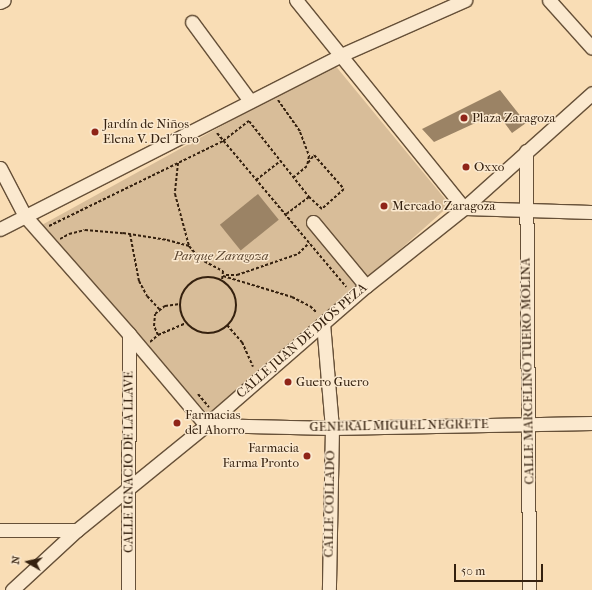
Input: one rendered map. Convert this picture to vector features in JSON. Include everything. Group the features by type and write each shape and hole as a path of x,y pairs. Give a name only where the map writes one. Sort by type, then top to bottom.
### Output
{"street":[{"path":"0,2 4,0"},
{"path":"296,0 464,208 592,212"},
{"path":"0,229 341,54 465,0"},
{"path":"549,0 592,48"},
{"path":"192,22 250,101"},
{"name":"CALLE JUAN DE DIOS PEZA","path":"12,590 77,530 206,425 366,286 464,208 592,93"},
{"name":"CALLE MARCELINO TUERO MOLINA","path":"526,152 525,211 529,423 530,590"},
{"name":"CALLE IGNACIO DE LA LLAVE","path":"0,168 25,216 130,334 206,425"},
{"path":"314,222 366,286"},
{"name":"CALLE COLLADO","path":"323,323 332,428 329,590"},
{"name":"CALLE IGNACIO DE LA LLAVE","path":"128,590 130,334"},
{"name":"GENERAL MIGUEL NEGRETE","path":"206,425 332,428 529,423 592,423"},
{"path":"0,530 77,530"}],"path":[{"path":"271,90 300,132 309,156 307,164"},
{"path":"45,228 223,141 249,121 309,197 322,209 344,189 314,155 294,177"},
{"path":"223,141 347,288 341,293"},
{"path":"256,180 280,161"},
{"path":"178,163 174,194 189,246 200,259 223,271 222,281"},
{"path":"285,215 309,197"},
{"path":"57,241 68,234 85,230 130,234 167,240 189,246"},
{"path":"130,234 139,281 147,296 160,310"},
{"path":"223,276 237,275 298,254 309,243"},
{"path":"223,276 292,297 310,306 323,323"},
{"path":"205,277 222,281 229,287 234,295 236,304 234,314 227,325 215,332 206,333 196,331 186,323 183,318 180,304 183,292 188,285 205,277"},
{"path":"158,336 154,326 155,314 165,306 180,304"},
{"path":"150,342 158,336 186,323"},
{"path":"227,325 242,342 255,370"},
{"path":"145,336 155,348"},
{"path":"196,393 212,410"}],"green space":[{"name":"Parque Zaragoza","path":"334,64 450,205 211,418 40,226"}],"building":[{"name":"Plaza Zaragoza","path":"500,90 526,123 512,133 497,113 434,142 422,129"},
{"path":"258,194 279,220 241,250 220,225"}],"place":[{"name":"Plaza Zaragoza","path":"464,118"},
{"name":"Jardín de Niños Elena V. Del Toro","path":"95,132"},
{"name":"Oxxo","path":"466,167"},
{"name":"Mercado Zaragoza","path":"384,206"},
{"name":"Guero Guero","path":"288,382"},
{"name":"Farmacias del Ahorro","path":"177,423"},
{"name":"Farmacia Farma Pronto","path":"307,456"}]}
